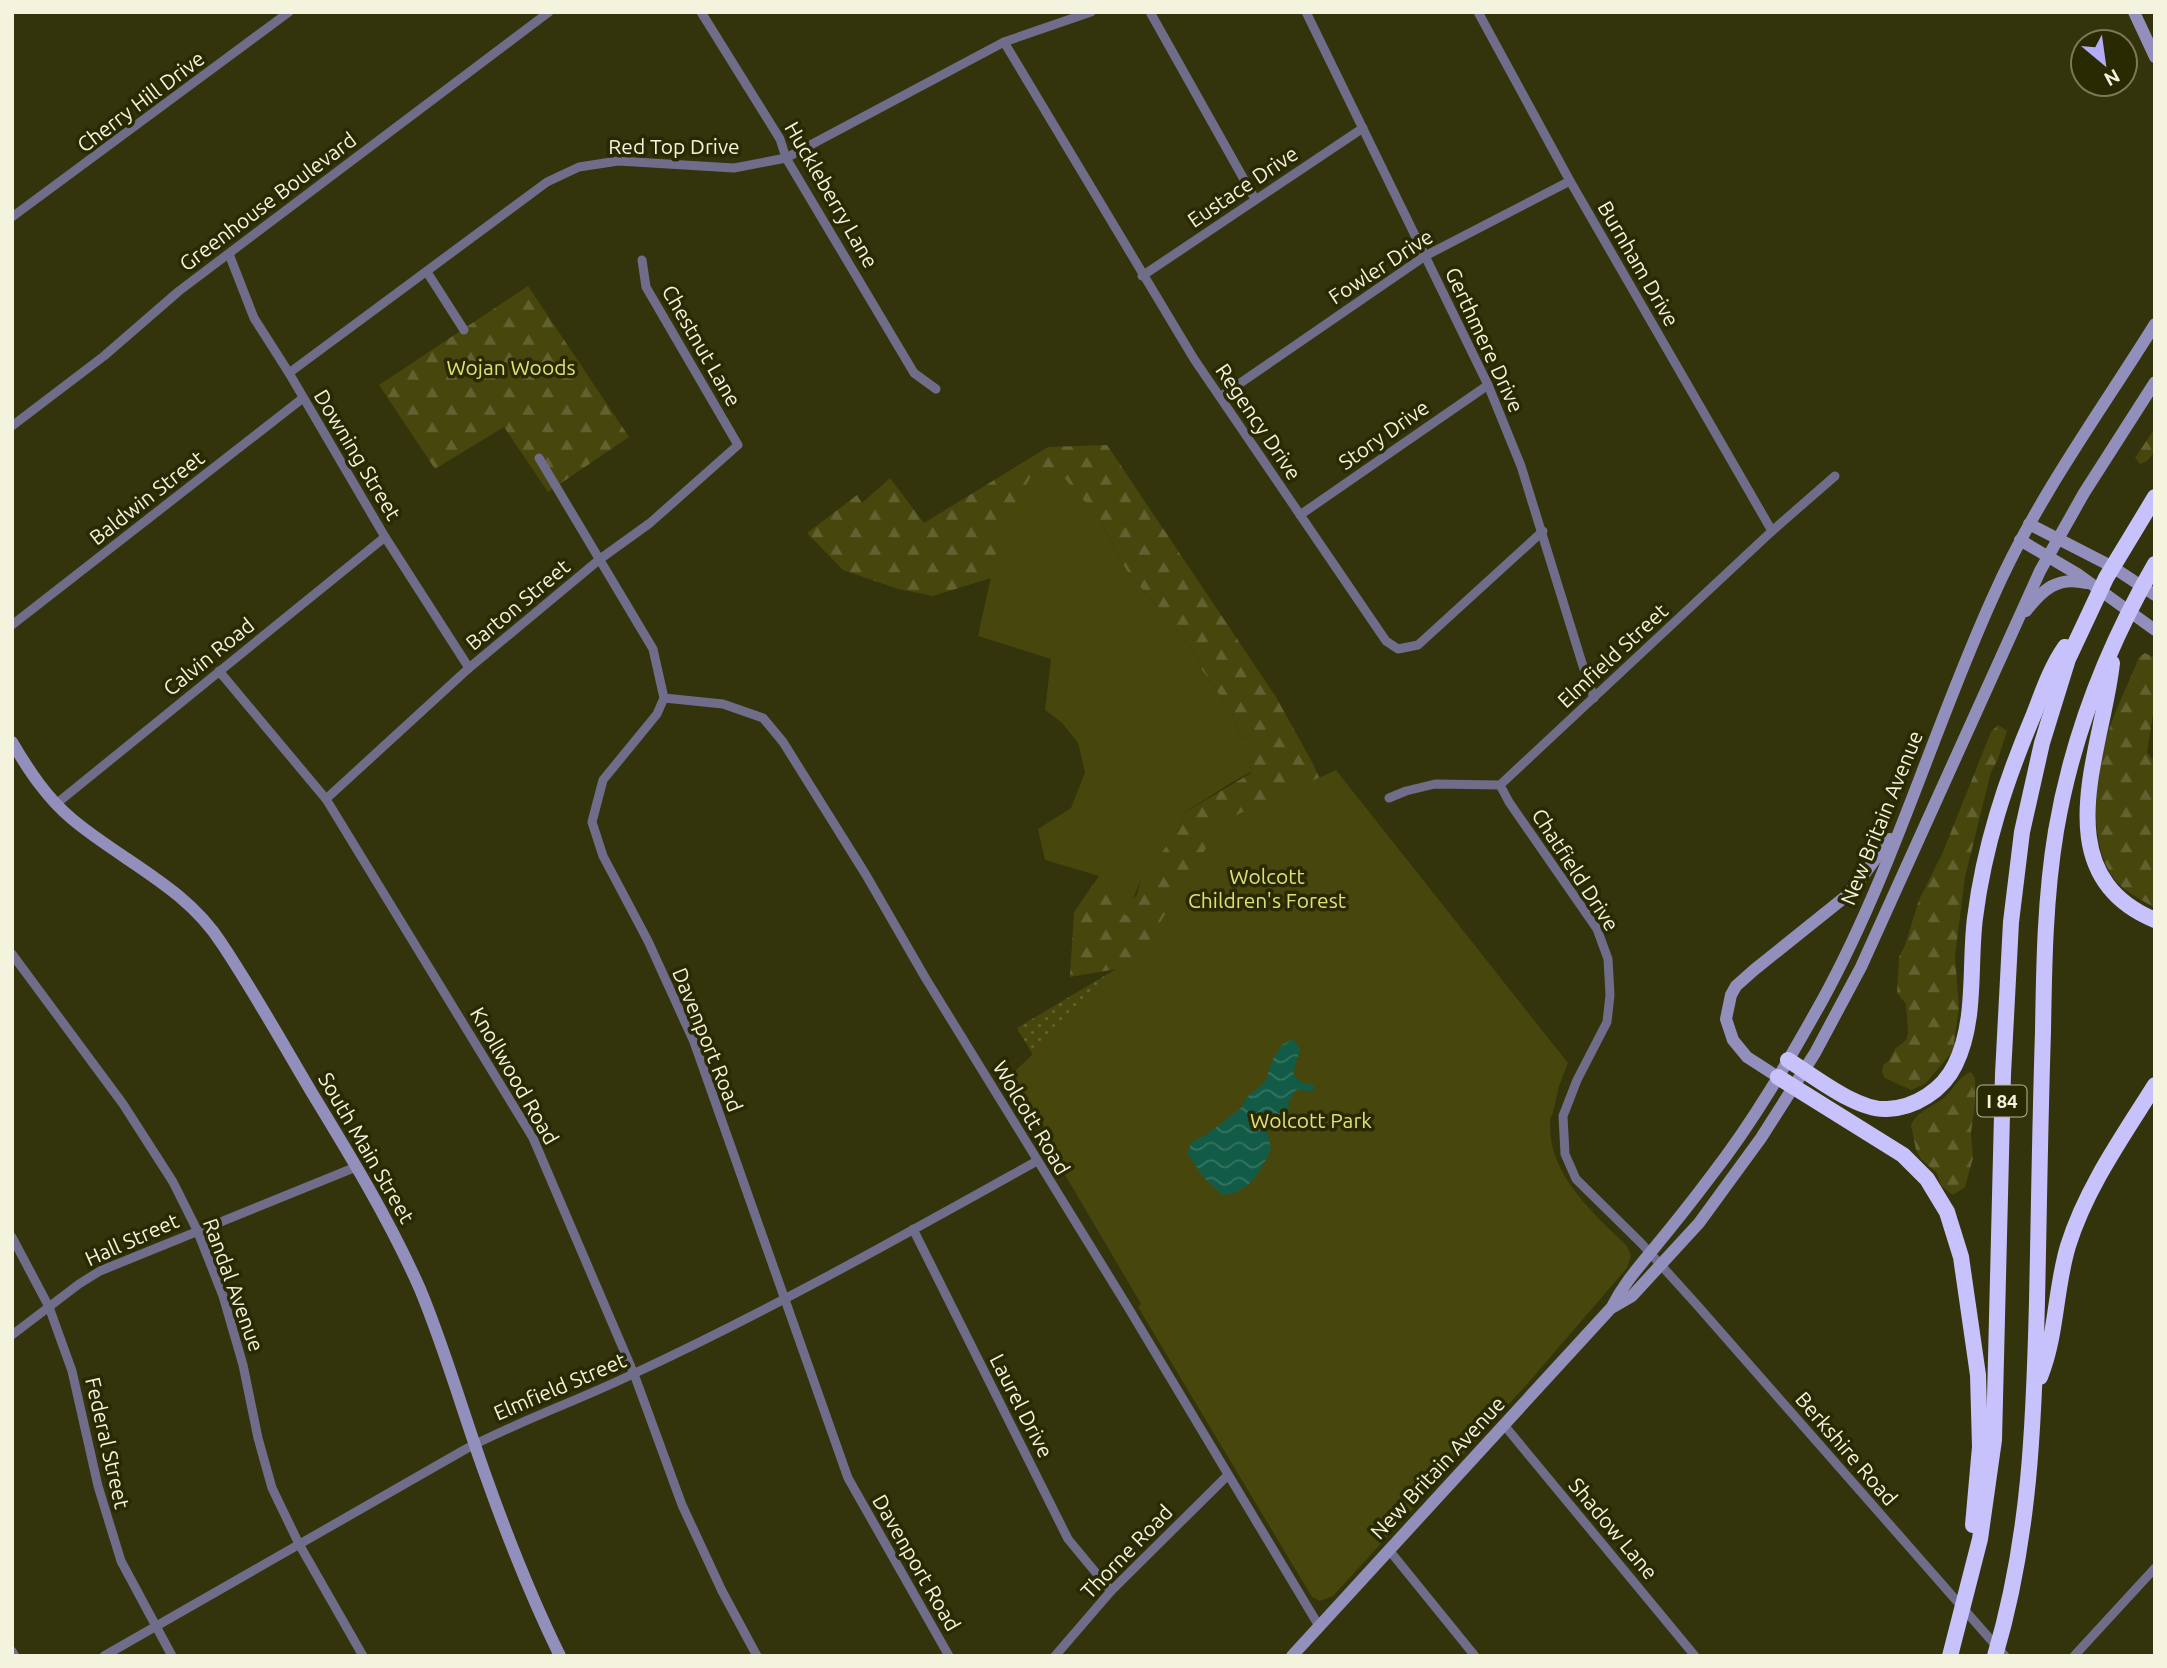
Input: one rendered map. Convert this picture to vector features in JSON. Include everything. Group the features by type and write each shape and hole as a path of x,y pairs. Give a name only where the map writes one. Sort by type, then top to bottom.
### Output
{"highway":[{"name":"I 84","path":"1950,1656 1975,1563 1989,1486 1996,1418 2002,1096 2015,878 2025,814 2059,684 2085,619 2122,548 2155,497"},
{"name":"I 84","path":"1995,1656 2016,1573 2026,1508 2035,1389 2042,1049 2049,886 2057,828 2070,768 2094,693 2117,638 2154,566"},
{"path":"1788,1060 1858,1103 1884,1109 1902,1106 1924,1097 1939,1087 1950,1073 1960,1052 1965,1032 1975,919 1982,873 1996,817 2052,670 2085,619"},
{"path":"2117,638 2088,789 2089,837 2098,868 2110,888 2128,905 2155,920"},
{"path":"1778,1077 1880,1139 1910,1161 1936,1191 1953,1225 1970,1311 1980,1401 1979,1463 1973,1524 1975,1563"},
{"path":"2035,1389 2052,1340 2060,1278 2072,1233 2095,1184 2155,1085"}],"main road":[{"path":"2134,12 2155,57"},
{"name":"New Britain Avenue","path":"1292,1656 1612,1307 1622,1287 1723,1160 1778,1077 1837,972 1904,819 1982,623 2020,540 2155,324"},
{"name":"New Britain Avenue","path":"1612,1307 1633,1296 1694,1229 1727,1187 1804,1070 1861,967 2047,556 2155,382"},
{"path":"2029,524 2111,566 2155,595"},
{"path":"2020,540 2096,587 2155,630"},
{"path":"2013,628 2052,584 2068,580 2096,587"},
{"name":"South Main Street","path":"12,743 35,779 56,804 82,827 178,895 214,932 356,1167 391,1229 419,1289 515,1556 560,1656"},
{"path":"1778,1077 1747,1057 1735,1044 1727,1019 1731,995 1736,986 1754,970 1850,891 1904,819"}],"street":[{"name":"Cherry Hill Drive","path":"12,218 289,12"},
{"name":"Greenhouse Boulevard","path":"12,426 104,356 179,291 549,12"},
{"name":"Huckleberry Lane","path":"701,12 780,139 786,158 914,373 936,389"},
{"name":"Red Top Drive","path":"289,373 547,182 579,167 618,161 734,168 786,158 1004,43 1091,12"},
{"path":"1150,12 1255,199"},
{"name":"Gerthmere Drive","path":"1306,12 1488,385 1521,466 1594,698"},
{"name":"Burnham Drive","path":"1478,12 1570,181 1772,531"},
{"name":"Regency Drive","path":"1004,43 1143,276 1220,397 1386,641 1398,649 1419,645 1542,531"},
{"name":"Eustace Drive","path":"1143,276 1363,128"},
{"name":"Fowler Drive","path":"1220,397 1425,256 1570,181"},
{"name":"Downing Street","path":"229,254 254,318 385,537 469,668"},
{"name":"Chestnut Lane","path":"642,260 646,287 738,445"},
{"path":"427,272 464,330"},
{"name":"Story Drive","path":"1300,515 1488,385"},
{"name":"Baldwin Street","path":"12,625 303,398"},
{"name":"Barton Street","path":"326,799 469,668 600,559 650,523 738,445"},
{"path":"539,458 653,649 664,698"},
{"name":"Elmfield Street","path":"1500,785 1772,531 1835,476"},
{"name":"Calvin Road","path":"56,804 385,537"},
{"name":"Knollwood Road","path":"219,671 326,799 533,1138 634,1374 682,1505 722,1591 757,1656"},
{"name":"Wolcott Road","path":"664,698 723,704 763,718 783,743 866,875 1319,1626"},
{"name":"Davenport Road","path":"664,698 657,714 603,780 592,822 603,856 648,941 694,1042 848,1478 949,1656"},
{"path":"1389,798 1435,784 1500,785"},
{"name":"Chatfield Drive","path":"1500,785 1597,929 1608,959 1610,995 1607,1022 1567,1103 1562,1128 1565,1154 1576,1179 1586,1191 1661,1266"},
{"name":"Randal Avenue","path":"12,954 122,1104 173,1182 197,1230 223,1296 243,1365 265,1468 299,1544 363,1656"},
{"name":"Elmfield Street","path":"104,1656 475,1444 634,1374 785,1298 1037,1161"},
{"name":"Hall Street","path":"12,1335 100,1271 356,1167"},
{"name":"Laurel Drive","path":"912,1229 1068,1539 1111,1591"},
{"name":"Federal Street","path":"12,1237 48,1307 72,1371 98,1486 121,1561 172,1656"},
{"name":"Berkshire Road","path":"1661,1266 2005,1656"},
{"name":"Shadow Lane","path":"1504,1425 1695,1656"},
{"name":"Thorne Road","path":"1055,1656 1111,1591 1227,1476"},
{"path":"1389,1550 1475,1656"},
{"path":"2074,1656 2155,1568"},
{"path":"12,1651 15,1656"}],"green space":[{"name":"Wojan Woods","path":"528,286 629,437 548,492 504,427 435,469 379,385"},
{"path":"2155,428 2155,452 2140,464 2135,458"},
{"name":"Wolcott Children's Forest","path":"1107,445 1276,697 1325,790 1558,1091 1552,1116 1142,1304 1039,1129 1130,991 1117,969 1070,977 1074,912 1099,876 1133,899 1137,895 1141,879 1178,830 1184,813 1251,773 1250,763 1254,750 1249,738 1241,736 1232,713 1202,670 1193,649 1126,570 1099,518 1053,478 1035,469 991,578 933,596 898,589 843,570 807,533 857,495 862,503 890,478 924,523 1048,447"},
{"path":"1035,469 1053,477 1060,473 1099,518 1126,570 1193,649 1202,670 1232,713 1241,736 1249,738 1255,751 1250,763 1251,772 1184,813 1178,830 1155,862 1154,874 1141,879 1133,899 1136,906 1130,917 1116,905 1099,876 1045,860 1038,829 1071,808 1085,772 1078,743 1062,723 1045,710 1051,659 978,636 1001,530"},
{"path":"2145,653 2155,658 2155,702 2147,752 2155,760 2155,908 2115,880 2100,846 2096,805 2100,764 2113,718 2139,657"},
{"path":"1998,725 2007,731 1991,772 1965,877 1955,956 1959,1007 1953,1051 1925,1084 1911,1090 1885,1078 1882,1072 1883,1065 1906,1040 1908,1033 1906,1004 1897,993 1899,957 1919,900 1943,852 1991,732"},
{"name":"Wolcott Park","path":"1336,770 1568,1063 1553,1104 1550,1126 1552,1147 1570,1184 1597,1217 1627,1246 1631,1256 1627,1268 1528,1383 1333,1596 1320,1601 1312,1597 1138,1307 1141,1304 1008,1078 1148,942 1223,821"},
{"path":"1126,963 1059,1099 1017,1028"},
{"path":"1971,1072 1975,1078 1971,1133 1973,1158 1965,1187 1953,1195 1941,1186 1937,1173 1921,1159 1916,1150 1911,1125 1917,1116 1946,1096 1960,1079"}],"water":[{"path":"1293,1039 1300,1049 1293,1073 1299,1081 1315,1086 1313,1091 1296,1090 1288,1103 1289,1109 1267,1130 1271,1149 1258,1172 1241,1190 1223,1195 1205,1179 1187,1153 1192,1142 1241,1108 1247,1097 1265,1082 1273,1059 1282,1045"}]}
